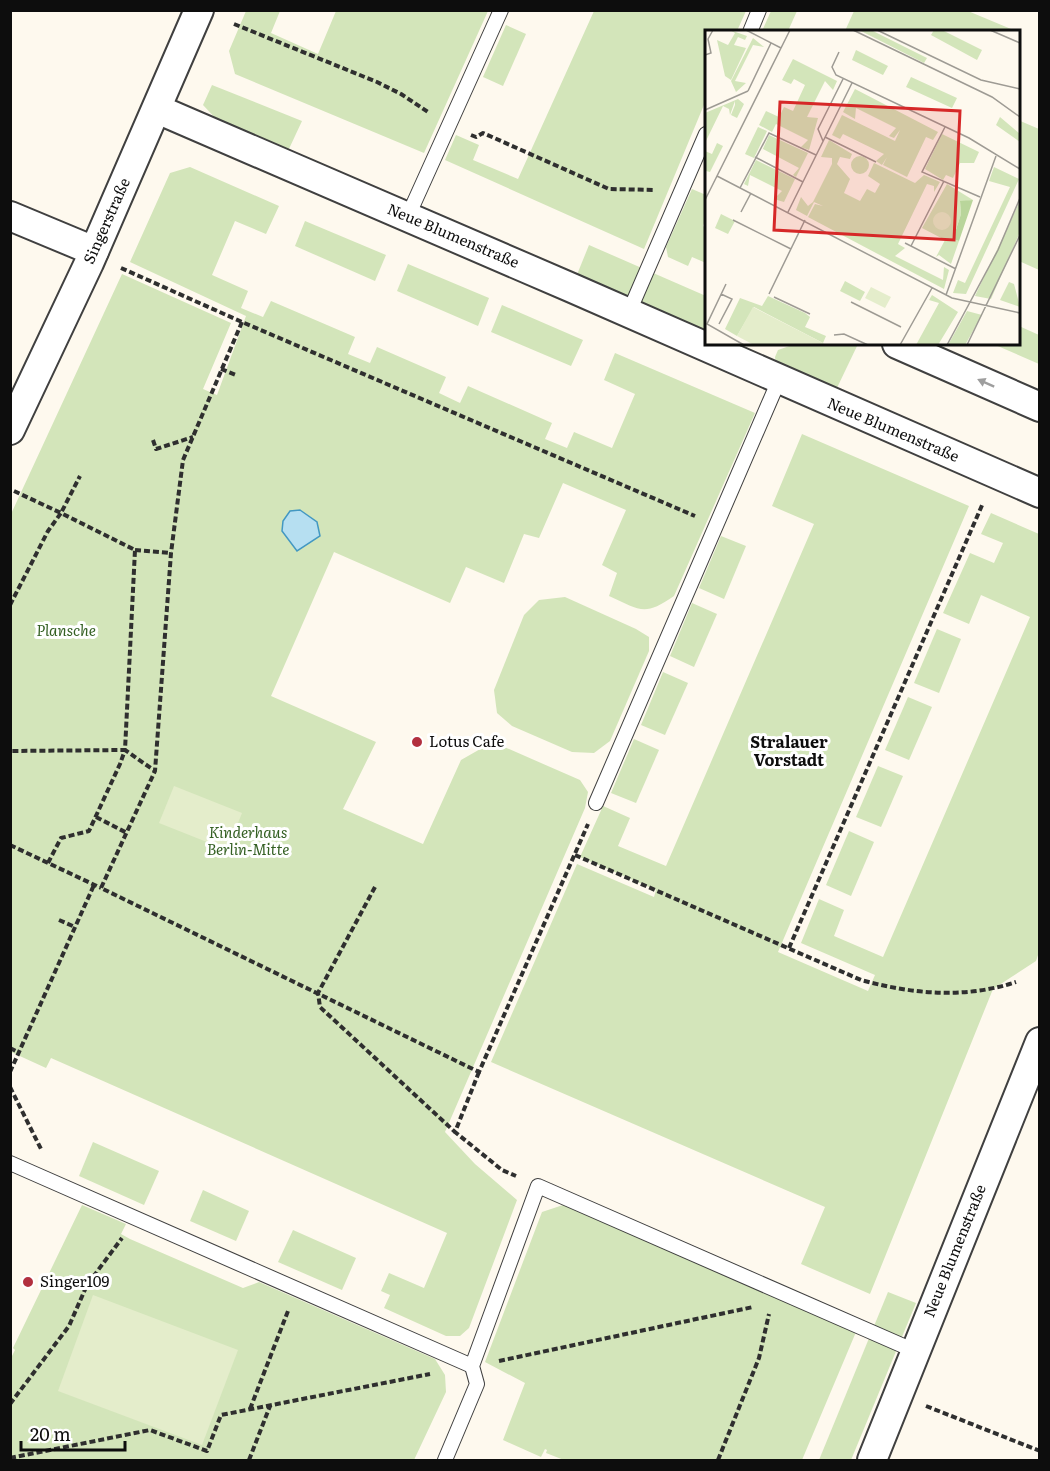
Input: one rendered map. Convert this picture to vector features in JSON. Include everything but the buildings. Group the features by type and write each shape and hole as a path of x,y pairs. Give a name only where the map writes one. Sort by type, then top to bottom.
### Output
{"street":[{"name":"Singerstraße","path":"10,430 94,251 199,10"},
{"name":"Neue Blumenstraße","path":"157,109 629,312 705,338"},
{"path":"10,216 94,251"},
{"name":"Neue Blumenstraße","path":"726,345 753,354 779,380 1040,493"},
{"path":"899,345 1040,407"},
{"name":"Neue Blumenstraße","path":"872,1461 1040,1042"}],"lane":[{"path":"408,216 501,10"},
{"path":"751,30 759,10"},
{"path":"629,312 705,136"},
{"path":"596,804 779,380"},
{"path":"10,1163 472,1366"},
{"path":"445,1461 477,1384 472,1366 538,1186 915,1351"}],"path":[{"path":"119,267 715,525"},
{"path":"101,888 155,771 171,553 183,459 242,322"},
{"path":"221,369 236,375"},
{"path":"153,441 156,449 194,437"},
{"path":"789,948 995,474"},
{"path":"10,605 48,531 61,513 80,476"},
{"path":"14,491 135,550 171,553"},
{"path":"48,863 61,838 89,831 124,750 135,550"},
{"path":"10,751 124,750 155,771"},
{"path":"455,1132 596,804"},
{"path":"96,817 127,833"},
{"path":"10,845 479,1072"},
{"path":"575,855 861,980 920,993 995,989 1016,982"},
{"path":"10,1072 94,885"},
{"path":"375,887 318,993 320,1007 455,1132 502,1170 538,1186"},
{"path":"59,920 75,927"},
{"path":"10,1048 18,1052"},
{"path":"10,1088 58,1183"},
{"path":"10,1404 69,1326 87,1285 137,1218"},
{"path":"250,1409 297,1288"},
{"path":"898,1395 1040,1451"},
{"path":"249,1461 270,1405"}],"green space":[{"path":"246,11 280,11 271,33 318,54 336,11 488,11 424,153 235,74 229,51"},
{"path":"594,11 746,11 737,30 705,30 705,102 644,249 445,160 456,135 479,145 473,160 518,179"},
{"path":"771,11 797,11 788,30 762,30"},
{"path":"854,11 968,11 1011,29 1011,30 845,30"},
{"path":"506,25 526,34 503,86 483,77"},
{"path":"212,85 302,121 288,151 219,122 203,105"},
{"path":"1020,121 1039,129 1039,270 1020,261"},
{"path":"190,167 279,206 266,234 235,221 212,275 248,291 241,308 263,317 271,301 355,337 348,354 370,363 377,347 446,377 439,393 460,403 468,386 552,423 545,439 567,448 574,432 612,448 635,394 604,380 615,353 755,413 674,596 664,603 642,609 609,596 617,573 602,565 626,510 563,483 539,538 524,534 504,583 466,567 450,603 334,552 271,696 376,742 343,809 423,844 461,760 482,748 502,746 580,780 588,792 585,808 445,1132 475,1164 517,1200 469,1328 460,1336 446,1336 384,1308 390,1295 381,1291 389,1273 424,1288 447,1233 51,1058 46,1068 11,1052 11,514 122,274 231,323 203,389 217,395 246,316 130,262 170,173","holes":["300,510 317,522 297,551 282,531"]},
{"path":"692,189 705,195 703,226 705,227 705,263 692,257 688,266 668,257 666,247"},
{"path":"305,221 386,255 375,281 295,246"},
{"path":"589,245 705,296 705,331 692,329 576,277"},
{"path":"408,264 489,298 478,326 397,291"},
{"path":"502,305 583,340 571,366 491,332"},
{"path":"1020,326 1039,335 1039,364 995,345 1020,345"},
{"path":"792,345 858,345 835,392 776,364 775,357 778,350"},
{"path":"802,434 969,506 778,952 868,991 875,975 801,943 819,899 844,910 834,936 883,957 1030,617 981,595 969,624 943,613 970,553 994,563 1003,543 981,534 991,513 1039,534 1039,952 1036,961 993,989 870,1294 801,1264 825,1207 491,1062 577,864 654,897 656,890 580,857 603,806 630,818 618,846 666,866 814,524 772,506"},
{"path":"721,536 746,546 724,599 699,588"},
{"path":"565,597 649,637 649,651 610,741 594,753 572,752 512,726 497,713 494,690 524,615 539,600"},
{"path":"692,603 717,614 694,667 670,656"},
{"path":"937,629 961,639 939,693 914,683"},
{"path":"663,672 688,683 665,735 641,725"},
{"path":"908,697 932,707 909,760 885,750"},
{"path":"634,739 659,750 636,803 611,793"},
{"path":"878,766 903,776 881,827 856,817"},
{"path":"174,786 242,813 227,850 159,823"},
{"path":"849,831 874,842 851,896 826,885"},
{"path":"93,1142 159,1171 144,1205 79,1176"},
{"path":"203,1190 249,1211 236,1241 190,1221"},
{"path":"82,1205 126,1224 121,1234 130,1239 243,1288 259,1282 435,1359 445,1375 446,1392 414,1460 11,1460 10,1360 15,1350 13,1348"},
{"path":"563,1205 856,1332 802,1460 564,1460 546,1453 545,1449 541,1457 503,1440 525,1383 485,1362 542,1212"},
{"path":"293,1230 356,1258 342,1290 278,1262"},
{"path":"888,1292 916,1303 851,1460 819,1460"},
{"path":"93,1295 238,1350 202,1445 58,1391"}],"water":[{"path":"300,510 317,522 320,536 297,551 282,531 283,521 290,511"}],"place":[{"name":"Lotus Cafe","path":"417,742"},
{"name":"Singer109","path":"28,1282"}],"district":[{"name":"Stralauer Vorstadt","path":"789,751"}],"park label":[{"name":"Plansche","path":"66,631"},
{"name":"Kinderhaus Berlin-Mitte","path":"248,842"}]}
